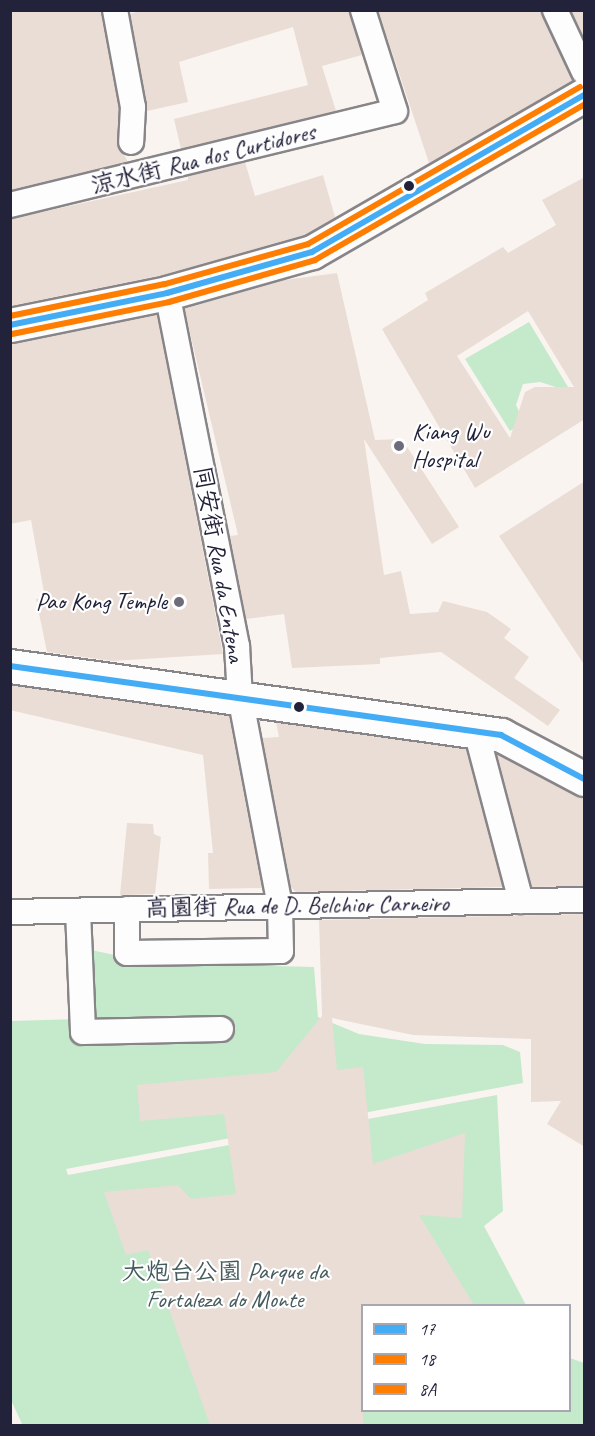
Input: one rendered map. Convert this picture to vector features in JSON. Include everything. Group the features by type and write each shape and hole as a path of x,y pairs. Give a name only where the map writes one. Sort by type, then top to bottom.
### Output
{"street":[{"name":"涼水街 Rua dos Curtidores","path":"10,205 395,111 363,10"},
{"path":"555,10 585,72"},
{"path":"119,12 133,107 131,142"},
{"path":"10,325 167,293 312,252 585,95"},
{"name":"同安街 Rua da Entena","path":"127,909 127,953 280,951 280,906 240,697 237,646 167,293"},
{"path":"10,666 476,731 513,739 585,779"},
{"path":"476,731 521,901"},
{"name":"高園街 Rua de D. Belchior Carneiro","path":"10,912 585,900"},
{"path":"78,910 83,1032 221,1029"}],"green space":[{"path":"529,322 571,392 540,382 523,384 516,405 524,422 510,431 465,359"},
{"name":"大炮台公園 Parque da Fortaleza do Monte","path":"82,948 152,963 314,967 318,1017 359,1034 425,1044 503,1045 520,1052 523,1083 66,1169 68,1175 497,1095 503,1211 484,1226 525,1304 361,1304 361,1412 571,1412 571,1358 584,1363 584,1425 23,1426 11,1400 11,1021 80,1019"}],"building":[{"path":"10,10 101,10 119,108 117,142 128,162 10,190"},
{"path":"143,10 349,10 362,55 322,66 336,111 181,149 174,119 308,85 293,27 179,62 188,102 147,111 130,14"},
{"path":"378,10 541,10 573,80 429,163"},
{"path":"571,10 585,10 585,39"},
{"path":"245,162 255,196 323,175 335,217 305,235 163,275 10,306 10,219 188,180 188,176"},
{"path":"585,177 585,419 475,488 382,329 428,300 425,293 503,247 508,253 556,225 542,200","holes":["528,311 574,387 535,387 525,392 510,438 457,356"]},
{"path":"337,273 375,440 402,439 459,527 432,544 364,439 384,575 401,571 410,614 438,612 443,601 487,612 511,629 504,638 529,657 514,678 560,710 548,726 441,652 380,658 380,664 292,668 284,614 246,619 230,536 238,535 184,308 277,281"},
{"path":"157,314 223,654 112,661 47,652 36,599 45,598 31,520 10,524 10,343"},
{"path":"585,481 585,666 499,536"},
{"path":"10,685 229,716 262,888 209,889 208,853 213,853 203,755 10,710"},
{"path":"276,722 466,749 503,887 296,892 291,887 262,738 279,737"},
{"path":"497,754 585,798 585,886 532,887"},
{"path":"127,823 153,824 154,834 161,837 155,894 120,895"},
{"path":"585,914 585,1147 547,1124 561,1101 531,1102 531,1039 413,1035 332,1018 337,1070 363,1067 373,1164 465,1133 462,1218 419,1215 473,1304 361,1304 363,1425 210,1425 148,1250 126,1255 104,1192 178,1185 191,1199 236,1194 224,1114 140,1121 137,1085 276,1072 322,1016 319,920"}],"transit line":[{"name":"8A","path":"10,316 165,284 308,244 580,87"},
{"name":"17","path":"10,325 167,293 312,252 584,95"},
{"name":"18","path":"12,334 169,302 315,260 584,105"},
{"name":"17","path":"10,666 501,735 584,779"}],"place":[{"name":"Kiang Wu Hospital","path":"399,446"},
{"name":"Pao Kong Temple","path":"179,602"}]}
